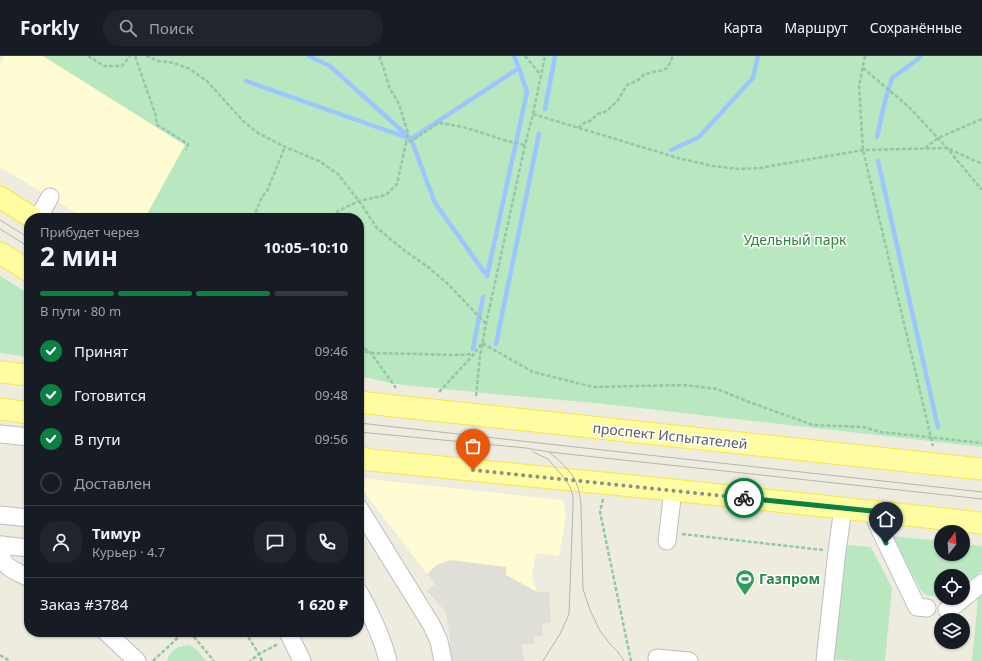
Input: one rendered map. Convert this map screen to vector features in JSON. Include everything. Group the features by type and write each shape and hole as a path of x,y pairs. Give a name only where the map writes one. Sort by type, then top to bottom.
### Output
{"main road":[{"path":"0,197 25,213"},
{"path":"0,253 24,268"},
{"path":"0,372 24,375"},
{"name":"проспект Испытателей","path":"364,402 982,469"},
{"path":"0,410 24,412"},
{"path":"364,458 982,523"}],"street":[{"path":"41,213 50,197"},
{"path":"0,434 24,436"},
{"path":"668,537 673,490"},
{"path":"825,661 843,508"},
{"path":"872,511 917,607 927,608"},
{"path":"0,514 24,517"},
{"path":"364,516 431,624 439,641 443,661"},
{"path":"24,547 1,545 3,561 6,566 24,575"},
{"path":"947,610 949,610 982,583"},
{"path":"364,601 379,632 388,661"},
{"path":"112,637 138,661"},
{"path":"286,637 302,661"},
{"path":"657,658 689,661"}],"path":[{"path":"88,56 104,66 122,66 130,56"},
{"path":"135,56 156,116 156,125 188,144 186,150"},
{"path":"146,56 159,61 174,63 190,69 208,82 244,122 258,133 285,147 319,161 338,174 359,201 377,228 448,284 486,324"},
{"path":"337,213 359,201 386,195 397,184 408,134 399,104 389,87 380,56"},
{"path":"525,56 541,74"},
{"path":"476,396 482,343 533,114 544,56"},
{"path":"578,128 598,114 606,111 618,100 628,85 644,75 667,68 673,56"},
{"path":"865,56 859,86 863,150 933,446"},
{"path":"863,68 910,108 947,148 982,190"},
{"path":"533,114 678,158 713,166 739,169 760,168 863,150 924,148 947,148 982,164"},
{"path":"924,148 938,138 982,119"},
{"path":"406,143 441,123 467,128 507,141 525,145"},
{"path":"255,213 262,197 267,191 285,147"},
{"path":"482,343 533,372 593,387 684,385 717,389 813,425 863,427 881,432 982,443"},
{"path":"439,392 474,354 482,343"},
{"path":"364,348 371,353 396,388"},
{"path":"364,351 371,353 453,355 474,354"},
{"path":"603,499 600,512 631,661"},
{"path":"668,537 837,551"},
{"path":"153,661 179,637"},
{"path":"194,637 214,661"},
{"path":"248,637 262,661"},
{"path":"250,661 286,637"},
{"path":"0,655 10,661"}],"shaded area":[{"path":"4,56 43,56 185,145 148,213 76,213 0,167 0,65"},
{"path":"364,479 563,500 566,517 559,556 536,553 532,576 537,592 505,575 506,568 437,565 427,574 364,492"},
{"path":"450,560 506,567 506,575 537,592 549,592 551,623 542,624 543,636 534,637 534,643 522,645 524,661 452,661 446,612 427,591 435,584 427,574 437,565"}],"green space":[{"name":"Удельный парк","path":"43,56 982,56 982,447 596,403 396,384 364,377 364,213 148,213 185,145"},
{"path":"0,276 24,291 24,356 0,353"},
{"path":"891,536 934,540 934,561 970,561 970,545 982,546 982,571 970,580 970,569 934,569 934,596 926,595 921,590"},
{"path":"845,545 871,547 892,588 885,661 852,661 832,659"},
{"path":"982,594 982,661 972,661 978,598"},
{"path":"189,645 196,649 206,661 167,661 172,651 181,646"}],"waterway":[{"path":"309,56 330,66 411,139 519,68 514,56"},
{"path":"545,109 555,56"},
{"path":"671,150 699,137 753,78 758,56"},
{"path":"877,137 892,78 920,56"},
{"path":"487,276 527,92 519,68"},
{"path":"246,81 411,139 435,203 487,276"},
{"path":"496,344 539,134"},
{"path":"878,161 938,427"},
{"path":"473,349 483,297"}],"tram line":[{"path":"0,220 24,235"},
{"path":"0,229 24,244"},
{"path":"364,424 982,492"},
{"path":"364,432 526,448 549,452 982,499"},
{"path":"533,452 548,459 566,480 573,496 569,614 560,634 543,661"},
{"path":"549,452 567,468 575,480 581,505 583,589 590,610 600,631 624,661"}],"way so far":[{"path":"473,470 744,498"}],"place":[{"name":"Газпром","path":"745,596"}],"route":[{"path":"744,498 872,511 886,543"}]}
